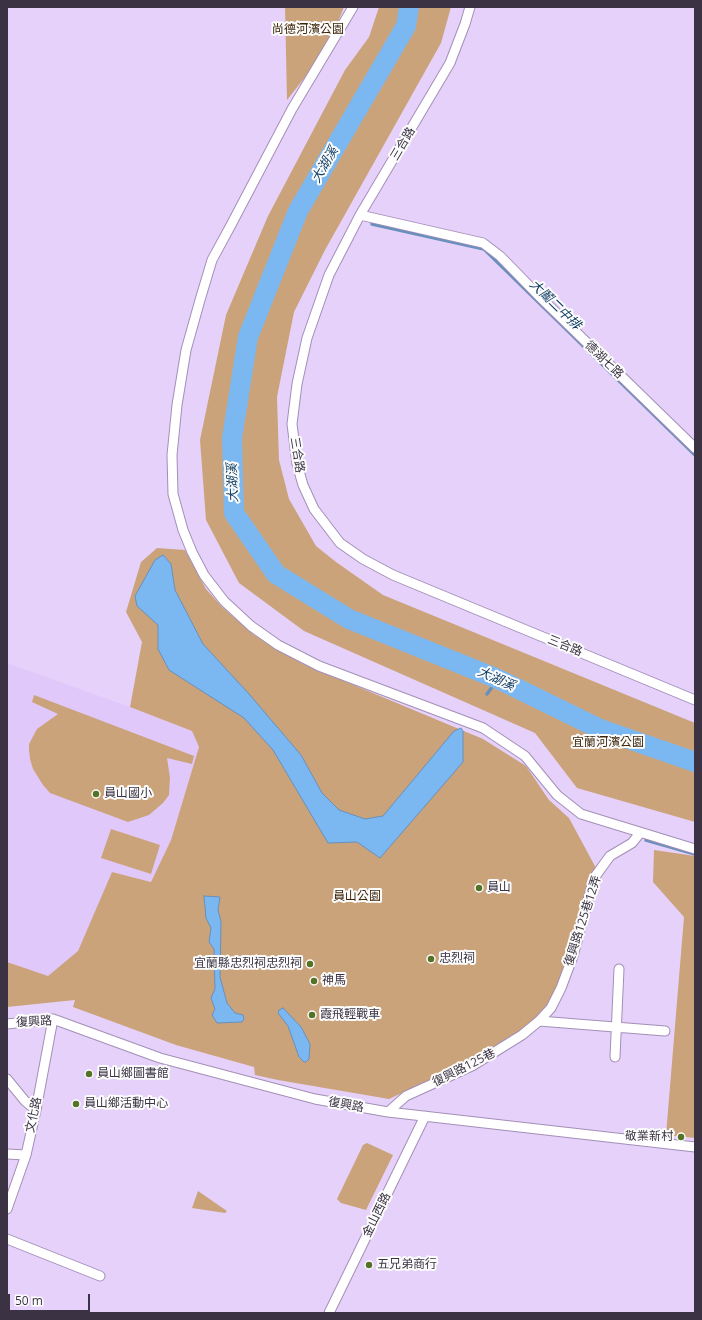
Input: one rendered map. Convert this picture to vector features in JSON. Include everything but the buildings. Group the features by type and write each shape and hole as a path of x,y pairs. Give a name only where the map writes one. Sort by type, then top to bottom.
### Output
{"street":[{"path":"353,7 292,109 212,260 186,350 176,412 172,455 174,494 183,530 204,575 224,601 251,626 278,645 320,666 484,728 525,756 557,795 581,814 695,849"},
{"name":"三合路","path":"470,7 450,63 360,215 329,275 307,338 297,384 292,424 297,464 303,485 314,509 340,543 364,559 393,575 695,700"},
{"name":"德湖七路","path":"360,215 483,243 500,256 695,448"},
{"name":"復興路125巷12弄","path":"539,1021 551,1008 561,988 573,956 594,878 610,856 632,843 640,832"},
{"path":"615,1057 619,969"},
{"name":"復興路","path":"7,1024 53,1019 160,1058 315,1099 388,1112 695,1147"},
{"name":"文化路","path":"7,1209 26,1155 53,1019"},
{"path":"539,1021 666,1031"},
{"name":"復興路125巷","path":"388,1112 406,1096 472,1066 522,1035 539,1021"},
{"path":"7,1079 24,1101 36,1110"},
{"name":"金山西路","path":"329,1313 425,1116"},
{"path":"7,1154 26,1155"},
{"path":"7,1240 100,1276"}],"shaded area":[{"name":"員山國小","path":"7,663 192,731 199,747 171,840 151,882 112,872 78,952 48,976 7,962"}],"green space":[{"name":"尚德河濱公園","path":"285,7 344,7 335,29 309,72 287,100"},
{"name":"宜蘭河濱公園","path":"379,7 451,7 441,43 325,250 294,312 277,397 279,460 289,499 316,546 383,595 695,723 695,822 577,788 535,733 304,631 239,583 206,520 200,440 226,315 268,216 345,70 369,37"},
{"name":"員山公園","path":"157,548 185,550 206,589 222,607 254,635 301,663 483,739 526,766 549,800 569,818 596,868 583,904 559,985 549,1002 535,1019 496,1048 389,1099 255,1075 254,1067 176,1045 73,1007 75,1000 7,1007 7,962 48,976 78,951 112,872 151,882 171,840 199,747 192,731 130,707 142,642 126,612 141,562"},
{"path":"34,695 194,756 192,764 167,758 170,778 169,795 163,803 149,815 128,822 50,793 33,769 30,759 29,744 37,729 58,714 32,702"},
{"path":"111,829 160,845 151,874 101,858"},
{"path":"654,850 695,856 695,1138 666,1135 684,917 653,882"},
{"path":"367,1143 393,1155 366,1210 341,1203 337,1199 363,1145"},
{"path":"198,1191 227,1211 225,1213 192,1208"}],"water":[{"path":"163,555 171,564 175,590 203,644 249,694 301,755 322,793 339,810 365,819 383,816 454,731 461,728 463,731 463,762 380,858 357,842 328,843 273,750 244,718 169,670 158,649 158,625 137,606 135,596 155,560"},
{"path":"204,896 220,897 218,910 221,922 220,977 227,1003 235,1013 243,1015 244,1019 242,1022 217,1023 212,1015 215,1009 211,998 215,989 214,949 209,942 211,928 206,918"},
{"path":"283,1008 301,1027 310,1044 309,1059 306,1062 299,1057 288,1026 278,1013 279,1010"}],"waterway":[{"name":"大湖溪","path":"409,7 406,26 298,211 248,337 232,438 234,513 276,574 349,619 498,679 600,729 695,762"},
{"name":"大鬮二中排","path":"372,224 484,249 695,455"},
{"path":"487,694 498,679"},
{"path":"646,840 695,854"}],"place":[{"name":"員山國小","path":"96,794"},
{"name":"員山","path":"479,888"},
{"name":"忠烈祠","path":"431,959"},
{"name":"宜蘭縣忠烈祠忠烈祠","path":"310,964"},
{"name":"神馬","path":"314,981"},
{"name":"霞飛輕戰車","path":"312,1015"},
{"name":"員山鄉圖書館","path":"89,1074"},
{"name":"員山鄉活動中心","path":"76,1104"},
{"name":"敬業新村","path":"681,1137"},
{"name":"五兄弟商行","path":"369,1265"}]}
